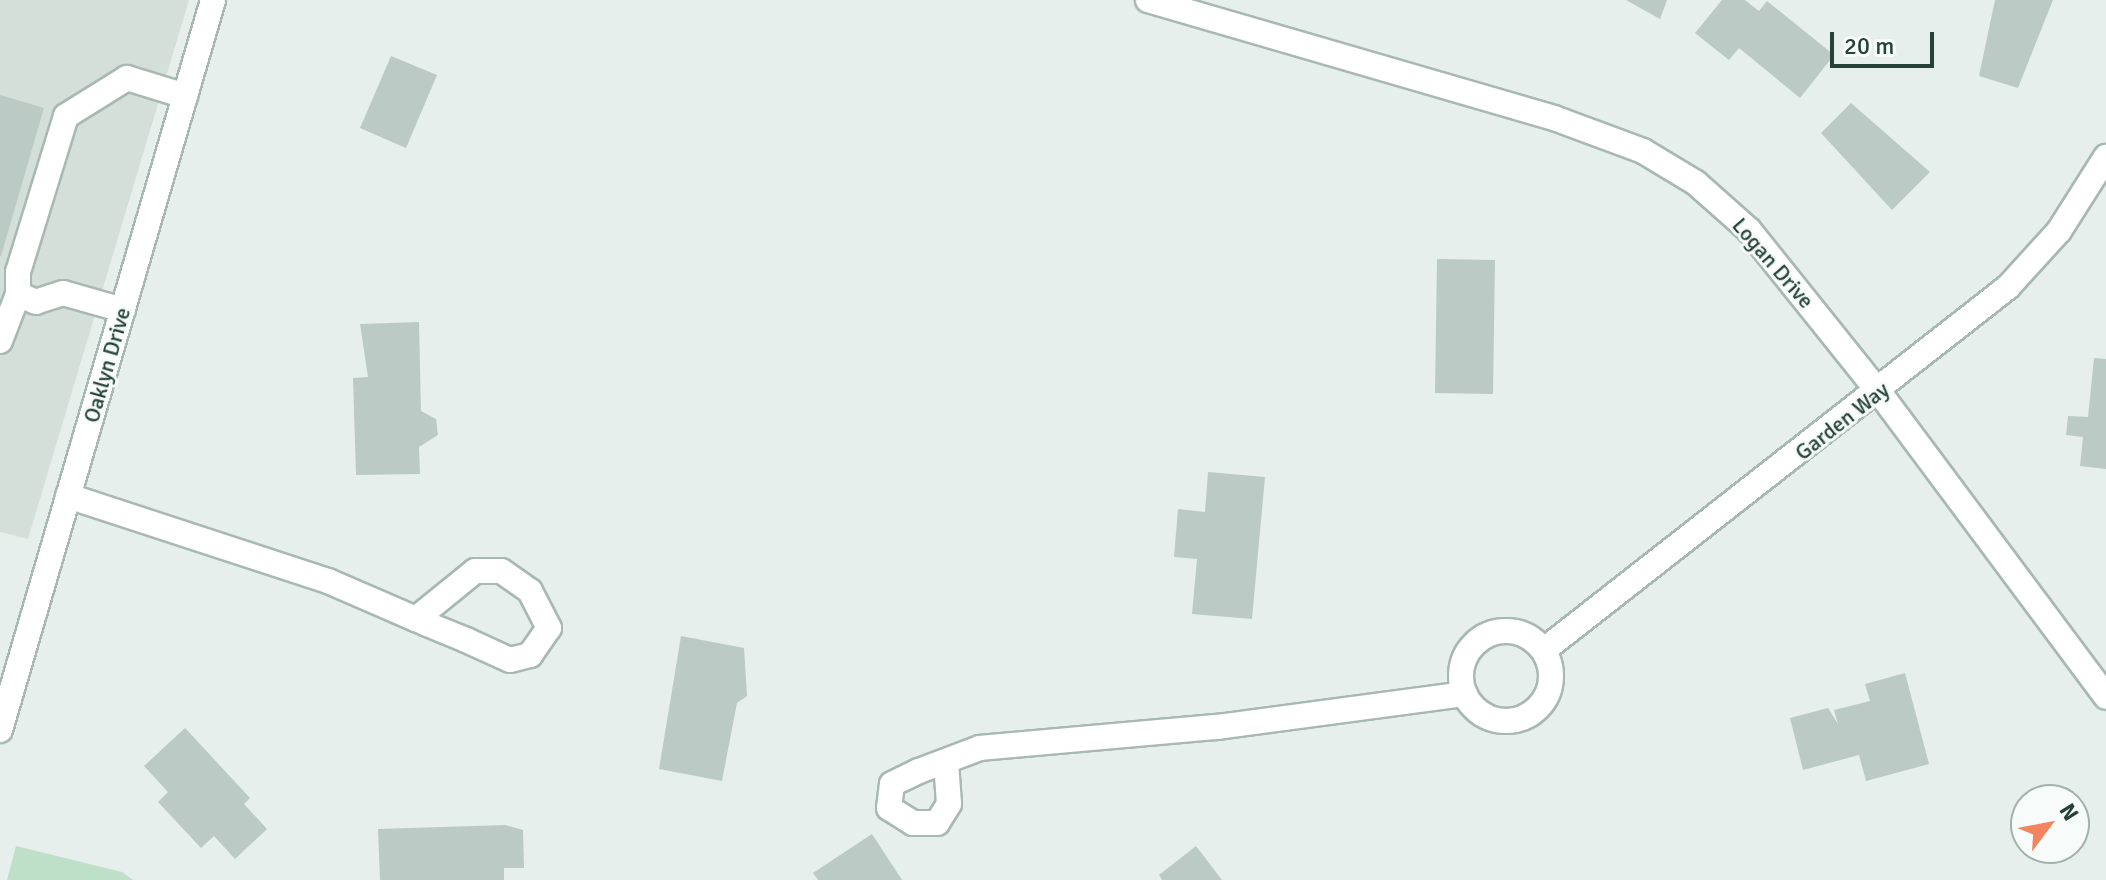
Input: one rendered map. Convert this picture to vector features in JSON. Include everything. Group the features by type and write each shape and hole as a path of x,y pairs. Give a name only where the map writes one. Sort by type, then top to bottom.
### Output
{"street":[{"name":"Oaklyn Drive","path":"0,730 213,0"},
{"name":"Logan Drive","path":"1148,0 1554,118 1643,151 1696,183 1749,230 1879,392 2106,697"},
{"path":"0,341 18,294 18,272 66,116 127,78 185,96"},
{"name":"Garden Way","path":"1544,650 1879,392 2008,287 2059,231 2106,157"},
{"path":"18,294 36,302 63,293 123,310"},
{"path":"68,496 328,581 510,660 530,655 549,628 530,591 501,571 475,571 416,619"},
{"path":"1520,633 1544,650 1548,694 1528,717 1498,721 1465,694 1462,665 1478,640 1520,633"},
{"path":"946,762 980,748 1217,727 1465,694"}],"shaded area":[{"path":"0,0 189,0 28,539 0,532"}],"green space":[{"path":"16,846 122,872 133,880 7,880"}],"building":[{"path":"1626,0 1667,0 1660,19"},
{"path":"1722,0 1745,0 1759,11 1767,1 1834,55 1800,98 1739,48 1729,60 1695,33"},
{"path":"1995,0 2053,0 2018,88 1979,76"},
{"path":"391,56 437,75 406,148 360,128"},
{"path":"0,95 44,108 1,256 0,256"},
{"path":"1851,103 1930,172 1892,210 1821,133"},
{"path":"1437,259 1495,260 1493,394 1435,393"},
{"path":"419,322 421,411 436,419 438,435 419,447 420,474 356,475 353,378 368,377 360,324"},
{"path":"2094,358 2106,359 2106,469 2080,466 2083,437 2066,435 2068,416 2088,417"},
{"path":"1208,472 1265,477 1252,619 1192,614 1197,559 1174,557 1178,509 1205,512"},
{"path":"681,636 744,648 747,696 737,703 722,781 659,769"},
{"path":"1905,673 1929,764 1866,781 1859,755 1803,770 1790,718 1828,708 1838,724 1834,710 1870,701 1865,684"},
{"path":"185,728 250,798 244,804 267,829 235,859 214,836 201,848 158,802 168,792 144,766"},
{"path":"505,825 523,830 524,868 504,868 504,880 380,880 378,829"},
{"path":"872,834 902,880 818,880 813,873"},
{"path":"1196,846 1222,880 1162,880 1159,875"}]}
